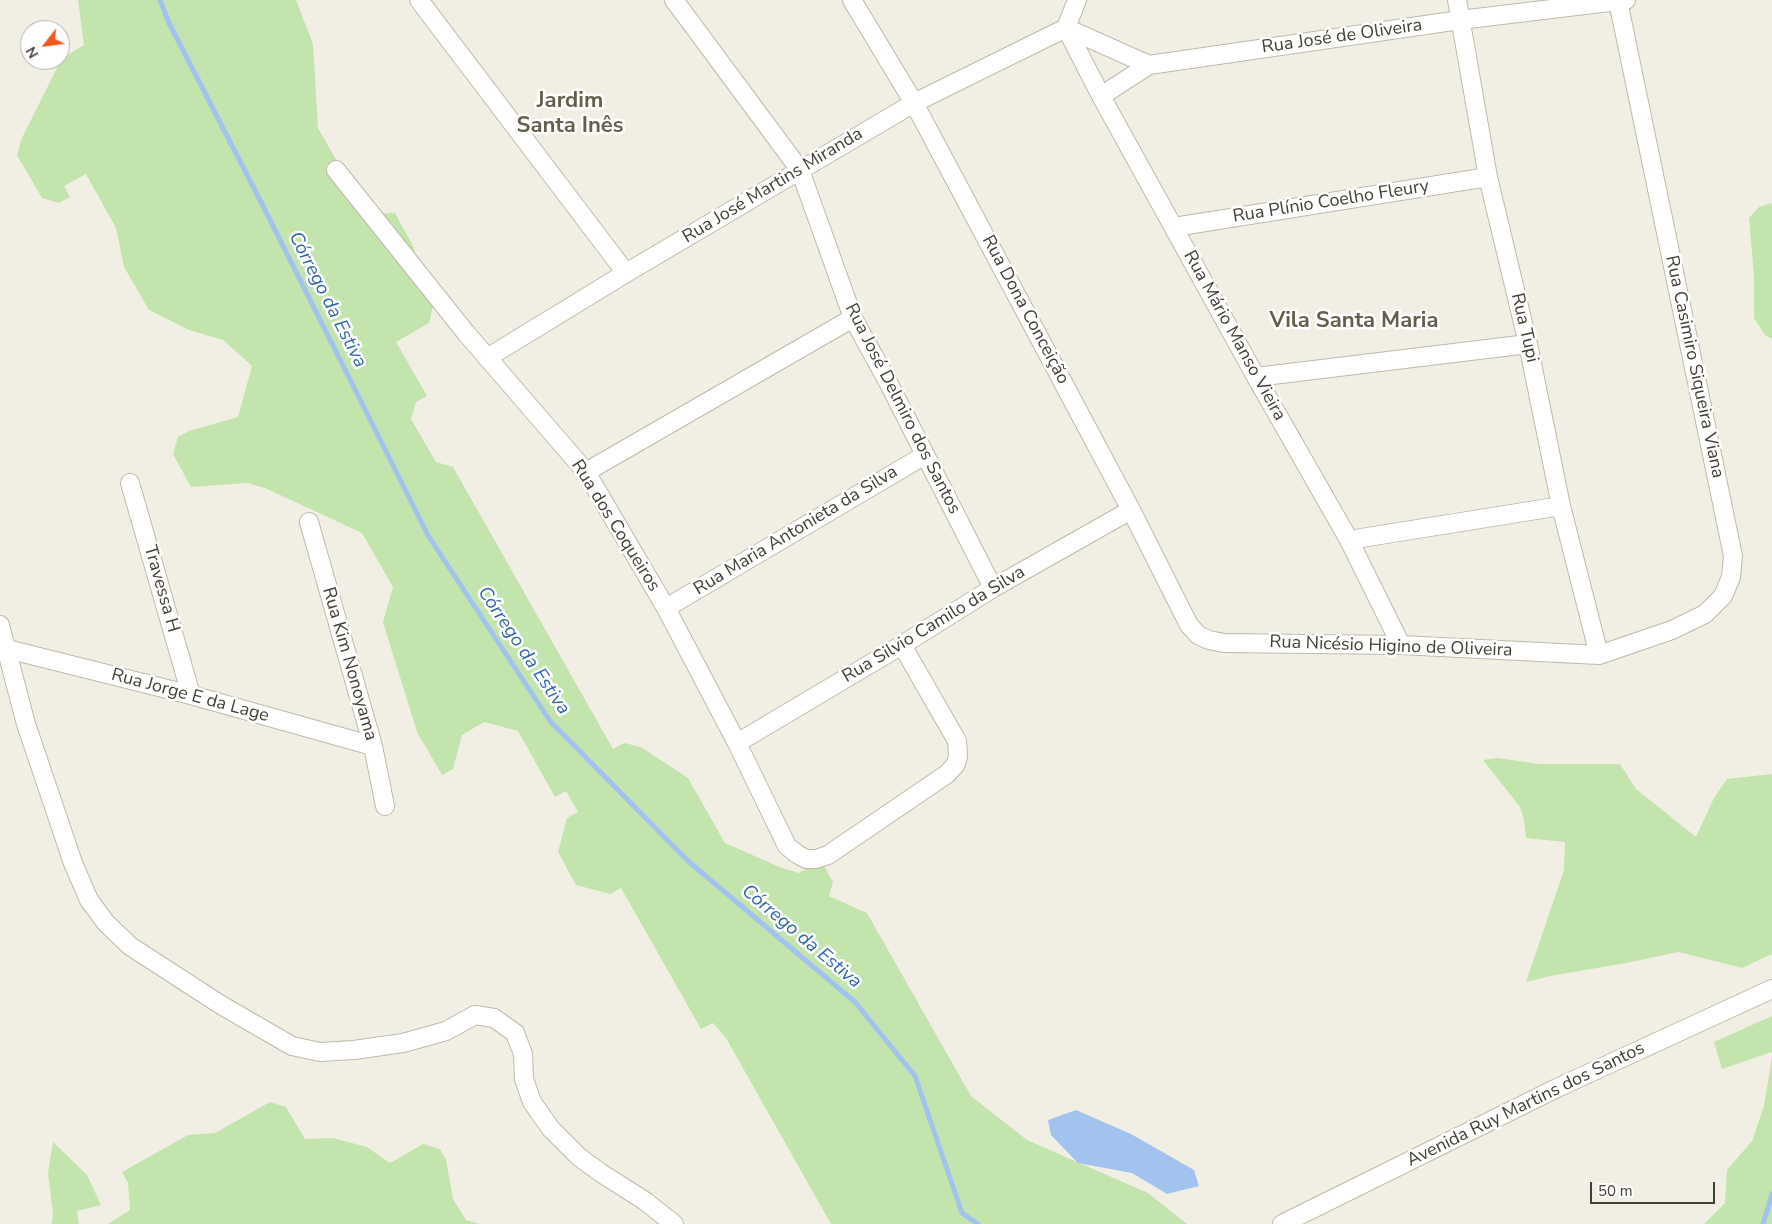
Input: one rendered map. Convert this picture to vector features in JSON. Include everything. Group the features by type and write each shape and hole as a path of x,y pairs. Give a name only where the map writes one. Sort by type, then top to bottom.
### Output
{"street":[{"path":"419,0 626,273"},
{"name":"Rua José Delmiro dos Santos","path":"674,0 800,170 853,318 993,588"},
{"name":"Rua Dona Conceição","path":"852,0 914,103 1131,510 1188,625"},
{"path":"1077,0 1066,28 1149,65"},
{"name":"Rua Tupi","path":"1457,0 1488,177 1528,344 1561,506 1599,655"},
{"name":"Rua José de Oliveira","path":"1149,65 1460,20 1622,1"},
{"name":"Rua Casimiro Siqueira Viana","path":"1599,655 1672,630 1705,614 1723,596 1731,577 1733,556 1622,1"},
{"name":"Rua José Martins Miranda","path":"487,358 626,273 914,103 1066,28"},
{"name":"Rua Mário Manso Vieira","path":"1066,28 1101,96 1256,377 1349,540 1401,645"},
{"path":"1101,96 1149,65"},
{"name":"Rua dos Coqueiros","path":"336,170 487,358 586,472 666,608 737,743 788,846 806,859 816,859 828,855 947,774 956,764 958,756 957,741 902,645"},
{"name":"Rua Plínio Coelho Fleury","path":"1174,227 1488,177"},
{"path":"586,472 853,318"},
{"path":"1256,377 1528,344"},
{"name":"Rua Maria Antonieta da Silva","path":"666,608 925,455"},
{"name":"Travessa H","path":"130,483 191,695"},
{"path":"1349,540 1561,506"},
{"name":"Rua Silvio Camilo da Silva","path":"737,743 902,645 993,588 1131,510"},
{"name":"Rua Kim Nonoyama","path":"309,522 373,746 385,806"},
{"path":"0,625 26,724 73,863 90,900 106,923 130,946 221,1005 292,1046 320,1052 354,1050 403,1043 446,1031 475,1015 494,1018 515,1033 523,1054 524,1079 532,1102 551,1129 600,1174 645,1200 674,1224"},
{"name":"Rua Nicésio Higino de Oliveira","path":"1188,625 1198,635 1209,640 1224,642 1401,645 1599,655"},
{"name":"Rua Jorge E da Lage","path":"7,649 191,695 373,746"},
{"name":"Avenida Ruy Martins dos Santos","path":"1282,1224 1557,1088 1772,989"}],"green space":[{"path":"78,0 296,0 313,44 318,128 367,214 395,213 413,246 433,306 429,323 396,342 427,396 416,402 411,419 436,462 453,467 613,749 624,743 641,747 688,778 725,843 782,868 799,873 821,860 833,882 829,896 867,913 971,1096 1027,1140 1148,1193 1187,1224 831,1224 726,1038 713,1023 701,1029 621,888 610,894 576,885 558,852 567,818 578,812 566,791 555,797 518,731 484,722 462,735 453,769 442,775 417,732 383,622 393,587 362,533 265,488 247,483 191,487 173,454 178,437 189,431 238,417 252,366 223,340 189,330 149,310 124,267 116,228 86,174 64,186 70,197 59,203 42,198 17,155 22,138 56,70 70,70 70,53 84,45"},
{"path":"1772,203 1772,339 1765,335 1754,318 1754,276 1749,218 1759,207"},
{"path":"1498,758 1539,764 1620,764 1636,789 1696,837 1714,798 1727,779 1772,774 1772,954 1742,968 1678,952 1526,982 1564,870 1565,842 1526,838 1520,807 1483,760"},
{"path":"1772,1016 1772,1052 1722,1069 1714,1042"},
{"path":"1772,1057 1772,1224 1704,1224 1725,1203 1727,1170 1752,1141 1764,1106"},
{"path":"270,1102 286,1107 305,1139 333,1138 367,1147 390,1163 423,1144 440,1149 446,1160 453,1199 466,1220 479,1224 108,1224 130,1210 128,1183 122,1172 188,1135 215,1133"},
{"path":"53,1142 87,1175 101,1205 77,1211 79,1224 52,1224 53,1214 48,1173"}],"water":[{"path":"1076,1110 1131,1134 1194,1170 1199,1186 1167,1194 1132,1173 1078,1163 1051,1135 1048,1120"}],"waterway":[{"name":"Córrego da Estiva","path":"160,0 169,23 429,537 550,721 688,861 855,1002 915,1076 962,1213 978,1224"},
{"path":"1763,1224 1772,1194"}],"district":[{"name":"Jardim Santa Inês","path":"570,114"},
{"name":"Vila Santa Maria","path":"1354,322"}]}
